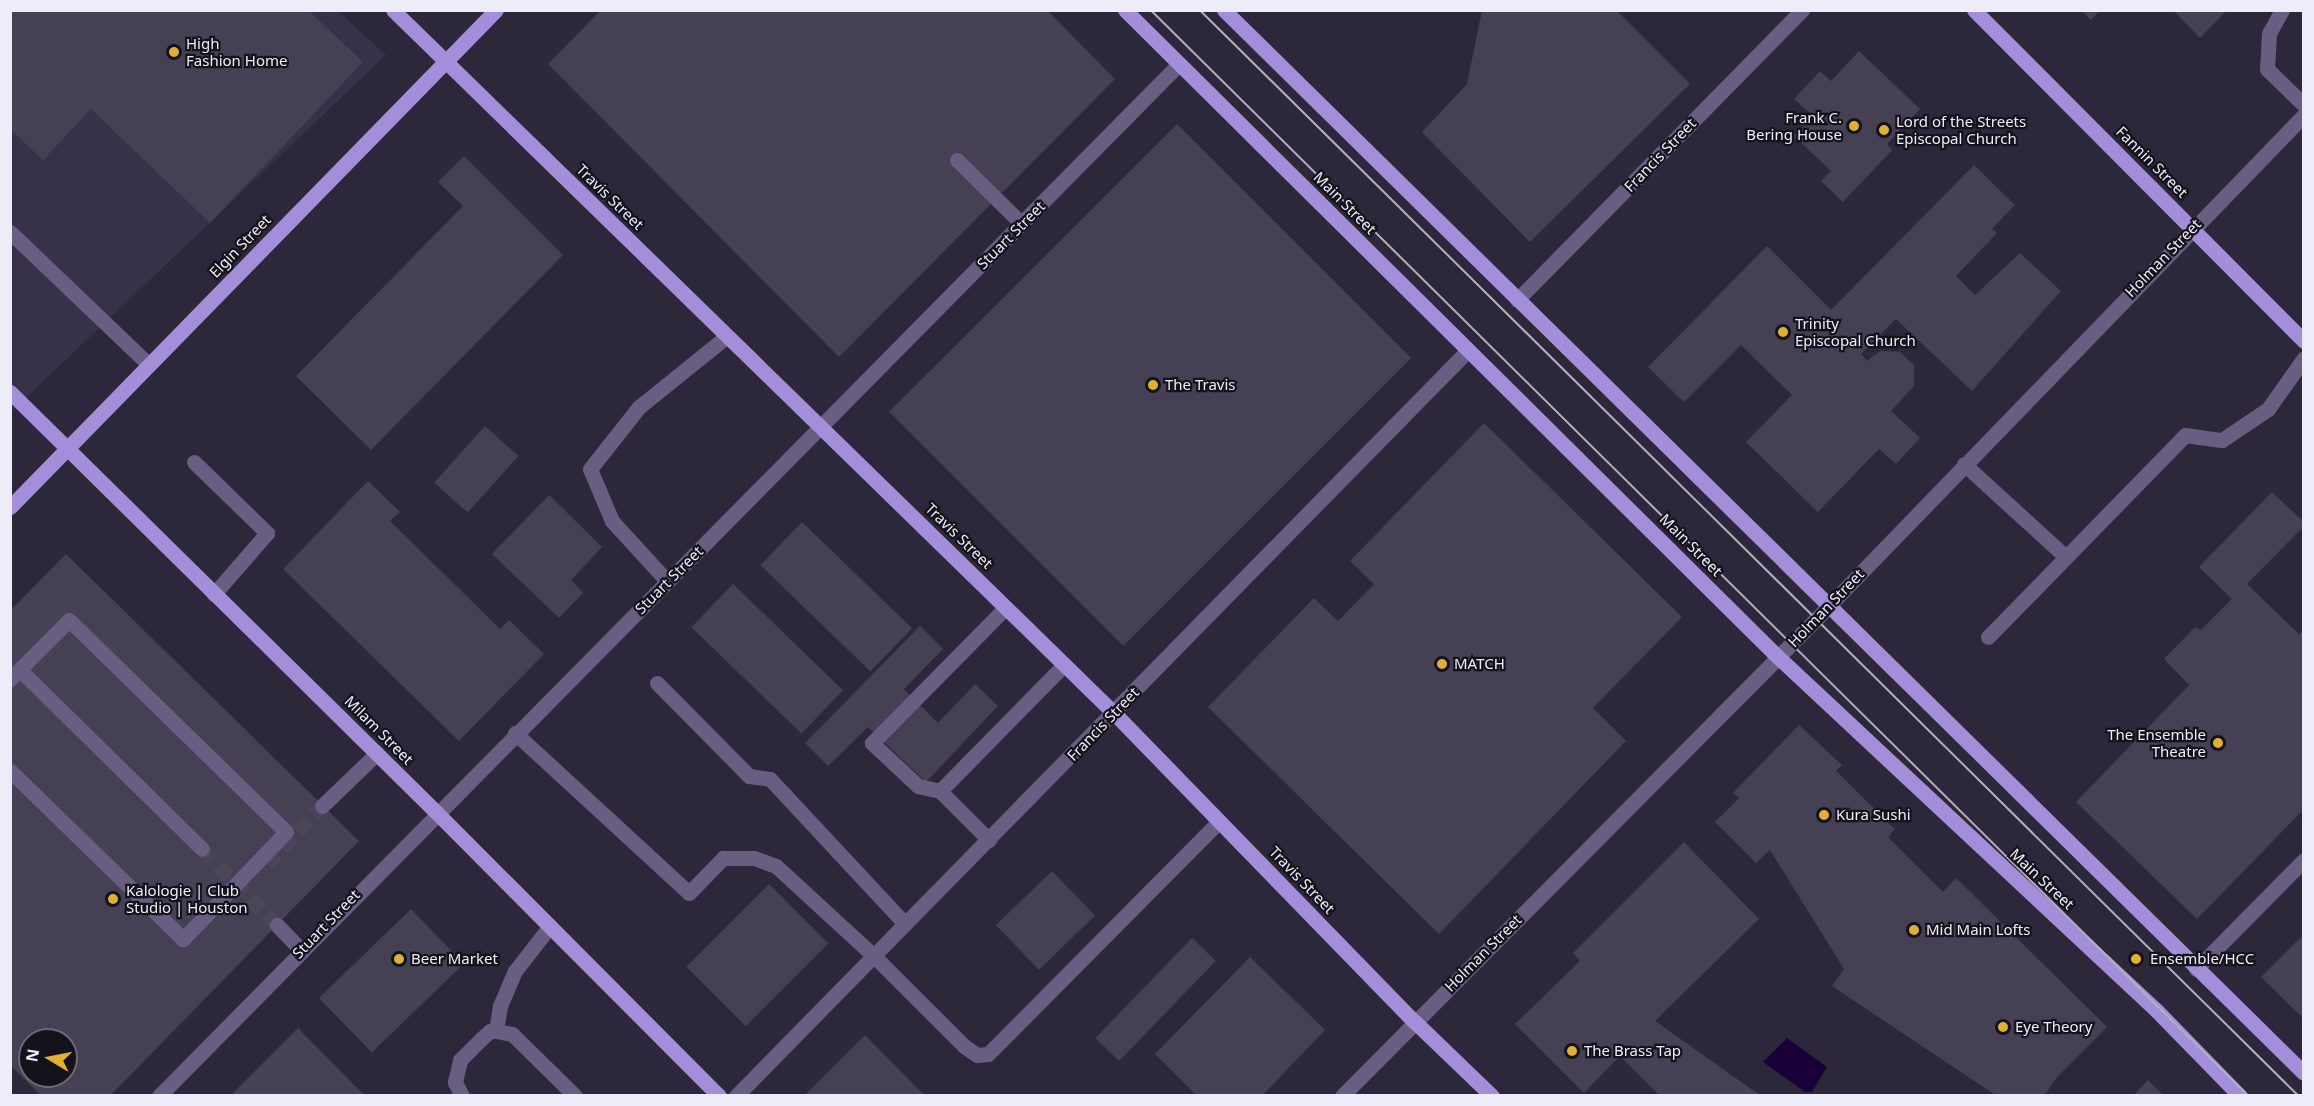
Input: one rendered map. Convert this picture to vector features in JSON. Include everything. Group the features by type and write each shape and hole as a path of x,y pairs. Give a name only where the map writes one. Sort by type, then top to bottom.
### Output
{"main road":[{"name":"Travis Street","path":"393,10 1113,713 1415,1022 1492,1095"},
{"name":"Elgin Street","path":"10,507 496,10"},
{"name":"Main Street","path":"1125,10 1778,657 2156,1010 2240,1095"},
{"name":"Fannin Street","path":"1974,10 2304,341"},
{"path":"1228,12 1827,607 2304,1073"},
{"name":"Milam Street","path":"10,392 377,753 719,1095"}],"street":[{"name":"Francis Street","path":"1517,300 1802,10"},
{"path":"2282,10 2269,33 2267,69 2304,105"},
{"name":"Stuart Street","path":"159,1095 436,812 822,427 1179,64"},
{"name":"Holman Street","path":"1342,1095 1778,657 2304,115"},
{"path":"957,160 1022,224"},
{"path":"10,232 149,365"},
{"path":"667,581 612,521 590,469 639,407 727,336"},
{"name":"Francis Street","path":"736,1095 1468,350"},
{"path":"1988,637 2185,435 2222,440 2268,409 2304,358"},
{"path":"194,462 267,533 214,594"},
{"path":"1964,464 2066,557"},
{"path":"989,840 940,791 918,786 873,743 1005,608"},
{"path":"10,771 183,939 286,832 69,620 15,675 201,849"},
{"path":"940,791 1064,665"},
{"path":"657,683 749,776 770,779 905,924"},
{"path":"515,733 689,894 723,858 754,858 776,866 874,956 964,1046 977,1055 988,1054 1219,821"},
{"path":"322,806 377,753"},
{"path":"2196,969 2304,860"},
{"path":"276,925 301,950"},
{"path":"496,1031 500,1006 515,971 550,926"},
{"path":"462,1095 455,1082 460,1060 490,1031 512,1034 575,1095"}],"shaded area":[{"path":"11,11 338,11 386,55 11,412"},
{"path":"1787,1038 1827,1067 1812,1092 1805,1092 1763,1062"}],"building":[{"path":"10,10 308,10 363,62 210,223 91,109 43,160 10,129"},
{"path":"601,10 1047,10 1115,79 839,357 548,64"},
{"path":"1482,10 1616,10 1690,84 1530,242 1422,132 1467,84"},
{"path":"2081,10 2100,10 2091,20"},
{"path":"2173,10 2227,10 2200,38"},
{"name":"Frank C. Bering House","path":"1859,51 1920,109 1887,144 1892,150 1843,202 1821,181 1831,171 1794,136 1813,116 1794,99 1820,71 1831,81"},
{"name":"The Travis","path":"1177,124 1411,358 1123,646 889,412"},
{"path":"464,156 563,255 371,450 296,376 463,206 438,182"},
{"name":"Trinity Episcopal Church","path":"1974,165 2015,205 1992,229 1997,233 1956,276 1975,295 2020,253 2061,291 1972,391 1896,319 1861,354 1867,361 1880,351 1900,352 1914,365 1914,386 1891,411 1920,438 1896,464 1879,449 1818,512 1746,442 1792,395 1741,345 1684,402 1648,367 1767,246 1831,310"},
{"name":"MATCH","path":"1484,423 1682,617 1593,708 1626,741 1439,934 1208,707 1314,598 1338,621 1374,584 1350,561"},
{"path":"485,426 518,456 468,513 434,482"},
{"path":"368,481 400,512 390,521 500,629 509,620 544,654 459,741 283,569"},
{"name":"The Ensemble Theatre","path":"2272,492 2304,522 2304,526 2247,584 2299,634 2304,630 2304,809 2197,919 2076,802 2189,685 2164,659 2195,627 2201,630 2232,599 2199,567"},
{"path":"549,495 602,547 571,580 583,593 559,618 492,554"},
{"path":"802,522 912,628 870,671 760,565"},
{"path":"66,554 359,841 110,1096 41,1096 33,1088 78,1088 78,1028 18,1028 18,1073 10,1065 10,611"},
{"path":"733,584 843,690 801,733 691,627"},
{"path":"920,626 943,649 904,689 938,723 975,684 998,706 926,782 868,727 828,766 805,743"},
{"name":"Mid Main Lofts","path":"1799,725 1842,765 1836,771 1895,829 1888,837 1943,892 1956,878 2107,1027 2057,1077 2044,1096 1997,1096 1832,986 1844,969 1770,850 1756,863 1715,822 1739,798 1733,793"},
{"path":"1684,842 1759,919 1655,1021 1761,1096 1660,1096 1620,1056 1584,1093 1515,1024 1580,961 1573,953"},
{"path":"1052,871 1095,916 1039,970 996,925"},
{"path":"769,884 828,943 746,1026 686,967"},
{"path":"411,909 464,964 372,1053 319,998"},
{"path":"2304,934 2304,1019 2261,977"},
{"path":"1192,938 1216,961 1119,1061 1095,1038"},
{"path":"1250,957 1325,1030 1262,1096 1197,1096 1155,1054"},
{"path":"298,1028 365,1096 230,1096"},
{"path":"865,1035 925,1096 806,1094"},
{"path":"2148,1080 2164,1096 2133,1096"}],"tunnel":[{"path":"266,864 322,806"},
{"path":"202,849 277,925"}],"tram line":[{"path":"1151,10 2249,1096"},
{"path":"1200,10 2299,1096"}],"place":[{"name":"High Fashion Home","path":"174,52"},
{"name":"Frank C. Bering House","path":"1854,126"},
{"name":"Lord of the Streets Episcopal Church","path":"1884,130"},
{"name":"Trinity Episcopal Church","path":"1783,332"},
{"name":"The Travis","path":"1153,385"},
{"name":"MATCH","path":"1442,664"},
{"name":"The Ensemble Theatre","path":"2218,743"},
{"name":"Kura Sushi","path":"1824,815"},
{"name":"Kalologie | Club Studio | Houston","path":"113,899"},
{"name":"Mid Main Lofts","path":"1914,930"},
{"name":"Beer Market","path":"399,959"},
{"name":"Ensemble/HCC","path":"2136,959"},
{"name":"Eye Theory","path":"2003,1027"},
{"name":"The Brass Tap","path":"1572,1051"}]}
